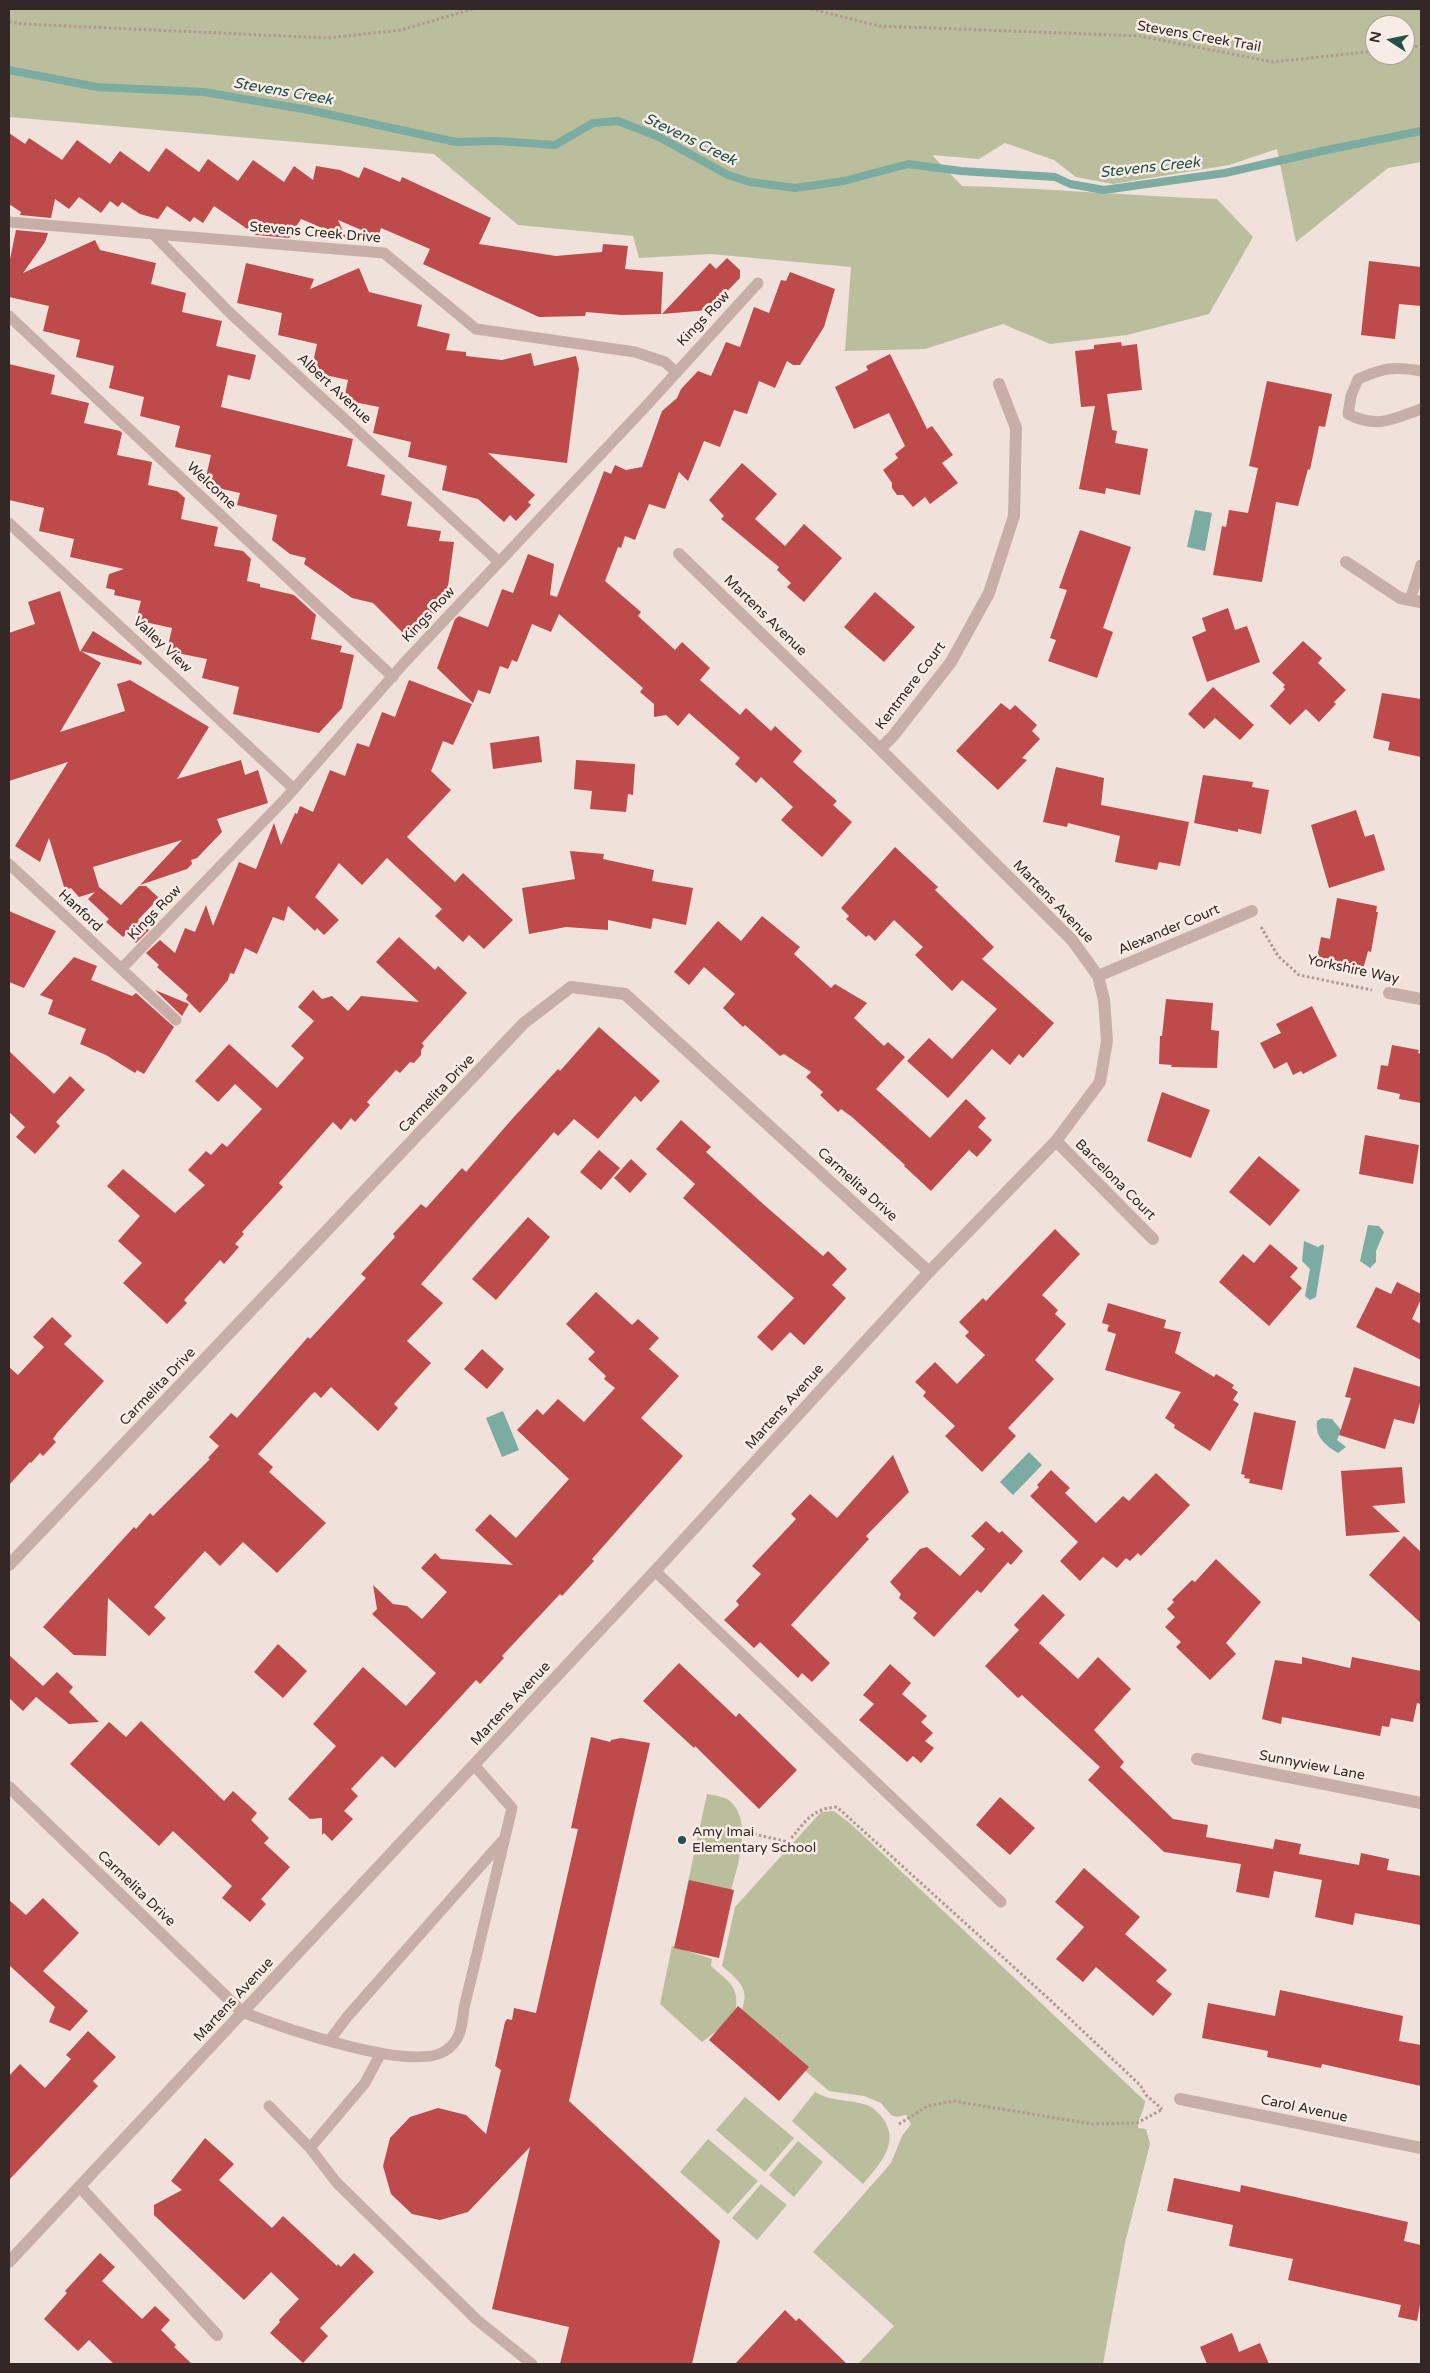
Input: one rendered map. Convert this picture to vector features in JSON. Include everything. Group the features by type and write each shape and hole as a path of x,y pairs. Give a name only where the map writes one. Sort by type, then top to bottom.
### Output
{"street":[{"name":"Kentmere Court","path":"880,749 893,736 951,662 989,593 1014,516 1016,428 999,384"},
{"name":"Martens Avenue","path":"9,2262 655,1571 929,1272 1056,1141 1100,1082 1107,1041 1104,1000 1098,976 1072,940 880,749 678,554"},
{"path":"1346,562 1400,598 1416,601"},
{"name":"Alexander Court","path":"1098,976 1252,911"},
{"name":"Carmelita Drive","path":"9,1565 524,1023 571,987 625,994 929,1272"},
{"name":"Yorkshire Way","path":"1389,993 1421,999"},
{"name":"Barcelona Court","path":"1056,1141 1153,1239"},
{"name":"Sunnyview Lane","path":"1197,1759 1421,1803"},
{"name":"Carmelita Drive","path":"9,1787 242,2012"},
{"name":"Carol Avenue","path":"1180,2098 1421,2148"},
{"path":"80,2186 217,2335"}],"lane":[{"name":"Stevens Creek Drive","path":"9,222 384,253 476,329 635,352 665,362 676,372"},
{"name":"Albert Avenue","path":"153,234 229,312 498,562"},
{"name":"Kings Row","path":"122,968 294,789 498,562 758,283"},
{"name":"Welcome","path":"9,316 393,677"},
{"path":"1421,371 1398,367 1377,371 1358,379 1351,396 1348,414 1362,421 1383,423 1421,409"},
{"name":"Valley View","path":"9,523 294,789"},
{"path":"1416,601 1421,565"},
{"name":"Hanford","path":"9,864 176,1020"},
{"path":"655,1571 1001,1902"},
{"path":"242,2012 329,2040 381,2053 424,2058 444,2052 460,2036 464,2008 507,1836 512,1808 474,1765"},
{"path":"329,2040 347,2016 507,1836"},
{"path":"310,2148 365,2083 381,2053"},
{"path":"270,2106 310,2148 337,2183 477,2320 532,2364"}],"path":[{"path":"9,22 328,38 401,30 473,9"},
{"name":"Stevens Creek Trail","path":"811,9 879,26 1140,36 1273,62 1365,52"},
{"name":"Yorkshire Way","path":"1252,911 1278,956 1298,975 1389,993"},
{"path":"754,1834 788,1842 815,1812 822,1808 837,1807 1049,1999 1140,2085 1146,2095 1162,2109"},
{"path":"899,2124 928,2106 953,2101 1092,2124 1137,2123 1180,2098"}],"green space":[{"path":"9,9 1421,9 1421,162 1388,168 1296,242 1277,149 1229,165 1113,184 1076,177 1054,160 1005,143 979,159 932,155 962,186 1217,199 1253,237 1209,314 1127,335 1050,344 1003,324 925,349 845,351 851,267 711,254 639,258 633,236 518,225 434,154 9,117"},
{"path":"707,1794 730,1801 737,1810 741,1822 741,1849 735,1877 728,1902 719,1908 684,1900"},
{"path":"834,1811 852,1825 1145,2101 1138,2128 1146,2129 1150,2144 1125,2243 1103,2364 858,2364 894,2326 813,2252 891,2163 902,2136 911,2124 906,2115 897,2117 891,2115 881,2103 864,2096 829,2091 740,2015 744,1999 742,1987 722,1966 735,1907 821,1812"},
{"path":"672,1946 712,1959 711,1966 729,1982 735,1992 735,2017 702,2042 660,2004"},
{"path":"815,2092 834,2099 867,2105 877,2111 884,2120 890,2138 888,2146 875,2170 863,2184 792,2121"},
{"path":"745,2097 794,2138 765,2172 716,2130"},
{"path":"708,2139 758,2181 728,2214 680,2172"},
{"path":"798,2141 823,2162 794,2197 769,2175"},
{"path":"761,2184 787,2205 757,2240 732,2218"}],"water":[{"path":"1195,510 1212,513 1205,551 1187,547"},
{"path":"1368,1225 1379,1226 1384,1232 1376,1251 1376,1262 1370,1268 1360,1261"},
{"path":"1304,1241 1318,1247 1323,1244 1324,1247 1316,1297 1310,1300 1305,1296 1310,1269 1302,1261"},
{"path":"503,1411 519,1450 502,1457 486,1418"},
{"path":"1322,1418 1332,1419 1341,1430 1337,1440 1346,1447 1338,1453 1325,1444 1319,1436 1317,1421"},
{"path":"1029,1452 1042,1465 1013,1495 1000,1482"}],"building":[{"path":"9,133 25,144 29,138 62,160 77,140 110,164 120,151 149,172 166,148 199,172 208,159 238,181 253,160 284,182 294,166 313,180 316,166 340,170 359,178 364,167 400,182 402,177 491,218 479,244 556,256 602,252 603,244 628,246 625,269 663,272 661,314 621,315 586,312 585,316 539,317 423,264 430,249 381,228 378,237 338,220 346,238 301,219 289,238 256,235 214,206 203,223 194,217 190,222 167,206 158,219 140,214 122,202 118,207 110,201 101,213 79,197 69,209 55,199 51,218 20,215 21,212 9,204"},
{"path":"16,230 48,233 45,242 23,273 95,240 100,250 156,263 151,284 186,293 182,312 222,321 216,346 256,355 250,380 228,375 221,407 353,439 347,466 385,475 381,495 412,502 407,526 441,531 439,541 454,542 446,601 415,632 412,629 406,636 373,603 352,598 304,564 306,558 290,554 272,540 277,515 237,505 240,493 218,488 206,477 211,455 175,447 180,426 140,416 144,397 109,388 114,366 76,357 80,340 43,331 49,306 9,297 9,264"},
{"path":"727,258 740,270 740,278 709,310 662,314 710,263 716,269"},
{"path":"1369,261 1421,267 1421,306 1399,304 1395,339 1361,335"},
{"path":"246,263 314,279 310,289 359,268 369,292 422,305 417,326 450,334 446,350 466,352 466,356 502,360 531,353 534,366 576,356 579,369 567,463 488,453 535,495 528,502 531,505 516,521 510,515 504,522 478,499 442,490 447,466 408,457 411,442 373,433 379,407 344,400 348,380 311,372 317,344 278,335 282,313 237,303"},
{"path":"790,272 835,289 824,327 800,365 793,365 787,361 775,388 759,381 747,414 734,410 720,447 704,441 688,481 679,472 665,509 649,504 635,540 625,536 621,548 618,547 605,581 641,612 638,616 675,650 682,642 710,668 700,680 740,715 746,708 771,731 775,726 802,751 793,762 837,801 833,805 852,822 822,857 781,820 793,807 761,777 756,783 735,764 740,758 689,713 678,726 666,715 654,717 654,704 640,692 643,688 559,614 551,632 532,624 517,662 512,660 508,669 500,666 490,694 478,690 473,703 437,668 455,619 459,616 488,627 502,589 513,593 528,554 554,564 550,595 557,597 604,471 611,474 615,465 626,470 642,467 662,411 677,398 681,389 698,371 711,376 726,342 740,347 754,307 769,313 781,280 786,281"},
{"path":"1121,342 1122,346 1137,344 1142,390 1107,394 1112,430 1117,431 1115,443 1148,449 1140,495 1106,488 1105,494 1079,489 1095,406 1081,407 1075,351 1094,349 1094,345"},
{"path":"890,354 927,429 932,426 953,455 942,463 958,483 930,504 925,497 913,507 903,495 897,495 892,488 892,483 883,470 898,458 895,454 905,446 889,413 854,429 835,387 868,370 866,366"},
{"path":"9,364 55,375 51,394 89,403 84,423 120,431 122,433 117,455 152,462 148,485 177,491 185,498 181,519 218,527 214,546 243,551 251,559 247,581 260,584 260,587 294,595 316,615 311,639 342,646 340,652 354,655 342,708 319,733 233,714 239,687 202,678 207,659 167,651 172,628 136,620 141,601 114,595 115,590 106,588 109,574 124,569 70,557 74,539 39,531 44,508 9,500"},
{"path":"1267,381 1332,394 1325,427 1319,426 1310,470 1308,469 1298,506 1276,502 1262,582 1213,575 1222,526 1226,527 1229,510 1248,513 1258,468 1249,466"},
{"path":"742,463 777,494 755,519 785,546 804,524 842,558 804,602 787,587 791,583 777,570 779,567 721,519 724,516 709,500"},
{"path":"1080,530 1131,547 1103,628 1113,632 1097,678 1048,661 1056,640 1050,638 1067,590 1059,588"},
{"path":"60,591 80,652 93,631 142,662 141,665 81,651 101,663 60,732 125,711 117,684 130,680 209,727 177,779 241,760 245,775 258,770 268,803 217,819 222,832 197,858 191,860 192,864 187,869 140,885 182,840 93,867 99,887 121,905 139,886 146,886 159,898 138,920 149,930 136,943 126,934 123,937 106,922 109,919 88,899 95,892 79,897 71,888 65,890 49,838 40,862 15,846 68,762 9,781 9,633 35,624 28,602"},
{"path":"875,592 915,627 884,662 844,627"},
{"path":"1228,608 1235,630 1247,626 1260,662 1207,682 1192,637 1206,631 1202,618"},
{"path":"1303,641 1322,658 1318,663 1346,690 1319,722 1306,709 1290,725 1270,706 1285,689 1283,687 1285,685 1272,673"},
{"path":"409,680 472,704 453,745 443,741 431,771 451,790 407,837 455,882 463,873 513,920 484,949 469,935 463,942 435,916 442,909 387,858 362,885 339,863 315,897 339,920 324,935 317,928 315,931 288,906 284,921 273,917 257,954 245,948 234,974 230,973 228,980 200,1013 186,999 188,995 157,967 159,965 146,953 160,940 175,953 185,928 195,932 206,905 213,926 239,862 256,869 274,823 281,845 300,806 313,812 330,770 345,776 357,743 369,747 382,712 395,717"},
{"path":"1213,687 1254,725 1240,740 1215,718 1204,729 1188,714"},
{"path":"1382,693 1421,699 1421,757 1388,750 1390,742 1373,738"},
{"path":"1001,703 1010,710 1015,705 1037,725 1032,731 1040,739 1022,758 1027,760 998,790 956,751"},
{"path":"539,736 542,762 493,769 490,743"},
{"path":"576,760 635,764 633,795 628,794 626,812 590,809 592,791 574,789"},
{"path":"1056,767 1104,778 1101,805 1189,822 1180,866 1159,862 1157,870 1115,862 1120,836 1068,823 1067,827 1043,822"},
{"path":"1203,775 1253,782 1252,787 1269,790 1261,834 1238,829 1238,832 1194,823"},
{"path":"1356,810 1365,837 1374,834 1385,870 1329,888 1311,825"},
{"path":"895,847 938,887 935,890 994,947 982,959 1054,1023 1023,1058 1019,1054 1010,1065 992,1049 948,1098 907,1061 929,1038 952,1059 997,1009 962,980 952,991 915,955 923,947 894,920 875,941 869,935 866,937 846,919 849,916 841,908"},
{"path":"570,851 604,854 603,859 654,870 652,881 693,888 686,925 653,918 651,929 608,920 608,930 566,927 529,934 522,888 575,879"},
{"path":"1337,898 1377,906 1376,912 1378,912 1371,952 1368,951 1362,973 1316,964 1321,937 1330,939"},
{"path":"9,911 56,931 24,988 9,982"},
{"path":"762,916 800,947 794,954 831,988 835,984 867,1003 854,1018 884,1046 888,1042 905,1057 876,1089 930,1138 966,1099 986,1118 978,1127 992,1140 977,1157 969,1150 931,1191 852,1117 841,1109 838,1112 820,1095 823,1092 806,1077 811,1072 784,1054 780,1056 745,1025 743,1027 723,1008 735,994 704,967 689,985 674,972 718,921 741,941"},
{"path":"399,937 435,970 438,966 467,993 422,1043 424,1046 421,1050 421,1055 414,1063 410,1062 400,1073 396,1070 367,1102 370,1105 355,1122 351,1118 341,1130 333,1122 279,1183 283,1187 242,1232 244,1234 235,1244 239,1247 224,1264 220,1260 184,1300 187,1303 167,1324 123,1283 142,1263 118,1241 140,1216 107,1186 123,1169 175,1213 205,1185 188,1170 206,1151 211,1155 222,1143 227,1147 262,1109 235,1084 218,1102 195,1081 229,1044 277,1088 304,1058 291,1046 314,1021 298,1007 313,990 322,999 332,996 348,1011 361,996 419,1002 376,962"},
{"path":"74,957 97,966 91,980 132,996 136,993 174,1027 144,1074 137,1070 135,1073 106,1055 80,1044 86,1029 48,1014 53,1000 40,995"},
{"path":"155,990 189,1004 182,1016 181,1015"},
{"path":"1166,999 1213,1003 1211,1030 1219,1031 1217,1068 1171,1067 1172,1065 1159,1064 1160,1036 1162,1036"},
{"path":"1312,1006 1337,1056 1303,1074 1301,1071 1293,1075 1287,1062 1274,1069 1260,1043 1281,1033 1276,1024"},
{"path":"599,1027 660,1081 641,1102 635,1096 598,1139 574,1119 558,1136 554,1132 421,1284 443,1303 407,1341 431,1363 394,1404 398,1408 378,1431 331,1387 321,1398 315,1392 312,1394 258,1454 273,1467 269,1472 326,1523 277,1573 243,1542 220,1566 205,1551 154,1607 166,1618 149,1636 108,1598 106,1656 74,1655 43,1627 134,1527 136,1529 150,1513 153,1516 210,1459 208,1458 219,1446 209,1437 231,1413 237,1418 308,1337 310,1339 366,1278 361,1274 395,1237 393,1234 421,1204 426,1208 462,1168 466,1172 513,1118 558,1069 560,1071"},
{"path":"1392,1045 1419,1050 1418,1053 1421,1054 1421,1103 1399,1099 1400,1094 1377,1089 1381,1065 1388,1066"},
{"path":"9,1051 54,1094 70,1076 85,1090 56,1122 60,1126 35,1154 16,1137 25,1127 9,1112"},
{"path":"1162,1092 1210,1110 1191,1158 1147,1141"},
{"path":"681,1120 711,1147 706,1152 762,1203 823,1256 828,1251 847,1269 832,1285 846,1298 804,1345 790,1332 772,1351 757,1337 794,1298 683,1198 695,1184 656,1149"},
{"path":"1365,1135 1419,1145 1413,1184 1359,1174"},
{"path":"599,1150 620,1168 601,1190 580,1172"},
{"path":"1259,1156 1300,1190 1270,1226 1229,1192"},
{"path":"631,1159 647,1174 630,1193 614,1178"},
{"path":"528,1217 550,1237 496,1300 472,1279"},
{"path":"1055,1229 1080,1254 1042,1295 1058,1310 1055,1314 1066,1324 1035,1360 1054,1379 1008,1428 1016,1436 982,1472 945,1436 955,1426 923,1396 926,1392 915,1382 935,1362 957,1384 985,1355 965,1336 969,1332 959,1322 983,1298 986,1301"},
{"path":"1270,1244 1298,1268 1290,1277 1302,1288 1269,1326 1219,1282 1243,1254 1254,1263"},
{"path":"1397,1282 1421,1294 1421,1299 1412,1319 1421,1324 1421,1360 1356,1327 1376,1287 1391,1294"},
{"path":"596,1292 632,1325 638,1319 659,1338 649,1349 679,1376 641,1418 683,1456 592,1559 594,1561 502,1656 504,1658 480,1684 476,1680 395,1768 382,1756 351,1789 358,1796 344,1811 353,1819 332,1841 324,1833 322,1835 322,1818 310,1819 288,1799 336,1746 313,1724 363,1667 406,1706 436,1673 372,1614 377,1609 373,1585 393,1604 407,1606 422,1619 447,1592 421,1568 435,1553 441,1559 513,1565 475,1530 490,1514 516,1538 569,1479 517,1430 537,1409 543,1415 558,1399 584,1422 615,1388 604,1379 606,1376 588,1359 595,1352 566,1324"},
{"path":"1108,1303 1166,1320 1164,1328 1181,1332 1175,1353 1214,1377 1216,1374 1234,1385 1232,1388 1238,1392 1233,1400 1239,1404 1210,1451 1174,1428 1175,1425 1165,1418 1181,1392 1105,1370 1116,1334 1107,1331 1109,1325 1102,1323"},
{"path":"52,1317 72,1336 64,1344 104,1381 57,1433 53,1439 56,1442 43,1456 40,1453 30,1462 9,1485 9,1367 18,1375 44,1347 33,1337"},
{"path":"482,1349 504,1369 487,1389 464,1369"},
{"path":"1354,1367 1421,1387 1421,1399 1414,1424 1394,1419 1385,1449 1339,1435 1351,1398 1345,1397"},
{"path":"1254,1412 1296,1421 1282,1490 1249,1483 1250,1479 1244,1478 1245,1475 1241,1474"},
{"path":"893,1455 909,1492 866,1536 869,1539 791,1625 830,1663 812,1682 802,1673 798,1678 760,1642 754,1648 724,1620 739,1605 736,1601 761,1574 752,1566 796,1519 791,1514 810,1494 837,1518"},
{"path":"1402,1467 1405,1503 1372,1506 1400,1532 1346,1536 1341,1471"},
{"path":"1051,1470 1070,1488 1065,1493 1096,1523 1123,1496 1129,1501 1156,1473 1190,1505 1141,1556 1138,1553 1130,1561 1126,1558 1117,1568 1103,1557 1080,1581 1060,1561 1078,1542 1030,1496"},
{"path":"986,1521 999,1533 1002,1531 1023,1551 1011,1565 1008,1562 981,1593 977,1590 934,1637 913,1618 917,1613 899,1598 901,1594 890,1582 920,1549 927,1547 960,1576 985,1549 971,1536"},
{"path":"1404,1536 1421,1552 1421,1623 1369,1575"},
{"path":"1216,1559 1261,1602 1226,1643 1236,1654 1210,1680 1176,1647 1181,1642 1165,1627 1175,1617 1167,1609 1174,1602 1172,1600 1192,1580 1195,1582"},
{"path":"1043,1594 1065,1615 1039,1643 1078,1679 1098,1657 1131,1689 1094,1730 1124,1762 1120,1767 1173,1819 1208,1825 1206,1837 1273,1849 1275,1839 1301,1844 1299,1854 1359,1865 1361,1853 1389,1859 1387,1870 1421,1876 1421,1925 1355,1913 1353,1925 1315,1917 1322,1880 1274,1871 1269,1898 1236,1892 1241,1864 1164,1852 1088,1780 1100,1767 1022,1695 1018,1698 985,1666 1019,1630 1014,1625"},
{"path":"278,1644 307,1671 283,1698 254,1672"},
{"path":"9,1655 43,1686 57,1672 73,1687 69,1692 99,1722 69,1724 36,1697 23,1711 9,1698"},
{"path":"1302,1657 1350,1668 1352,1657 1421,1671 1421,1704 1417,1703 1413,1722 1391,1718 1389,1727 1382,1726 1380,1736 1282,1717 1281,1724 1262,1719 1275,1660 1302,1664"},
{"path":"679,1663 736,1717 739,1713 797,1770 759,1809 695,1746 694,1748 643,1701"},
{"path":"890,1664 911,1683 902,1694 927,1716 921,1722 933,1733 925,1741 934,1748 921,1763 913,1756 907,1762 859,1720 874,1704 863,1695"},
{"path":"141,1721 224,1801 233,1791 257,1813 251,1820 269,1838 264,1843 290,1867 261,1899 266,1904 250,1922 222,1898 232,1886 173,1831 159,1846 70,1764 109,1722 126,1737"},
{"path":"591,1737 610,1742 611,1740 621,1738 650,1743 569,2101 720,2241 692,2364 560,2364 569,2327 492,2309 530,2147 468,2212 440,2220 412,2214 391,2194 383,2166 390,2138 410,2117 438,2108 466,2115 486,2134 501,2070 495,2066 505,2022 507,2019 512,2020 514,2008 536,2013 578,1829 571,1828"},
{"path":"1000,1797 1035,1828 1010,1855 976,1825"},
{"path":"1084,1868 1140,1917 1125,1934 1167,1970 1156,1981 1172,1994 1153,2016 1096,1967 1083,1982 1056,1959 1084,1927 1055,1902"},
{"path":"689,1880 734,1890 719,1958 674,1948"},
{"path":"43,1898 79,1933 43,1971 88,2011 70,2031 49,2022 55,2007 9,1965 9,1900 26,1915"},
{"path":"1280,1990 1403,2016 1399,2041 1421,2045 1421,2086 1322,2064 1321,2068 1267,2057 1268,2051 1202,2038 1208,2003 1275,2016"},
{"path":"738,2006 809,2067 779,2101 709,2040"},
{"path":"88,2031 116,2057 93,2081 98,2086 9,2180 9,2076 20,2064 45,2088 71,2059 66,2055"},
{"path":"205,2138 234,2164 219,2180 272,2228 283,2216 337,2266 338,2264 341,2267 354,2253 374,2272 320,2328 328,2336 303,2363 270,2333 280,2322 279,2320 299,2299 271,2272 244,2300 154,2215 154,2205 182,2190 171,2181"},
{"path":"1174,2178 1240,2192 1241,2185 1408,2222 1404,2241 1421,2245 1421,2299 1417,2321 1398,2317 1401,2305 1288,2280 1293,2259 1229,2246 1233,2225 1167,2211"},
{"path":"100,2253 115,2267 102,2281 142,2319 155,2306 170,2320 161,2330 176,2345 174,2347 192,2364 114,2364 89,2340 78,2351 44,2319 67,2293 65,2291"},
{"path":"785,2310 796,2321 799,2318 847,2364 735,2364"},
{"path":"1232,2333 1239,2352 1260,2343 1269,2364 1207,2364 1200,2347"}],"waterway":[{"name":"Stevens Creek","path":"9,70 97,87 204,92 309,110 456,142 497,141 555,145 593,123 618,121 659,137 728,175 750,182 795,188 844,181 908,164 961,171 1055,177 1070,184 1104,190 1225,173 1421,131"}],"place":[{"name":"Amy Imai Elementary School","path":"682,1840"}]}
